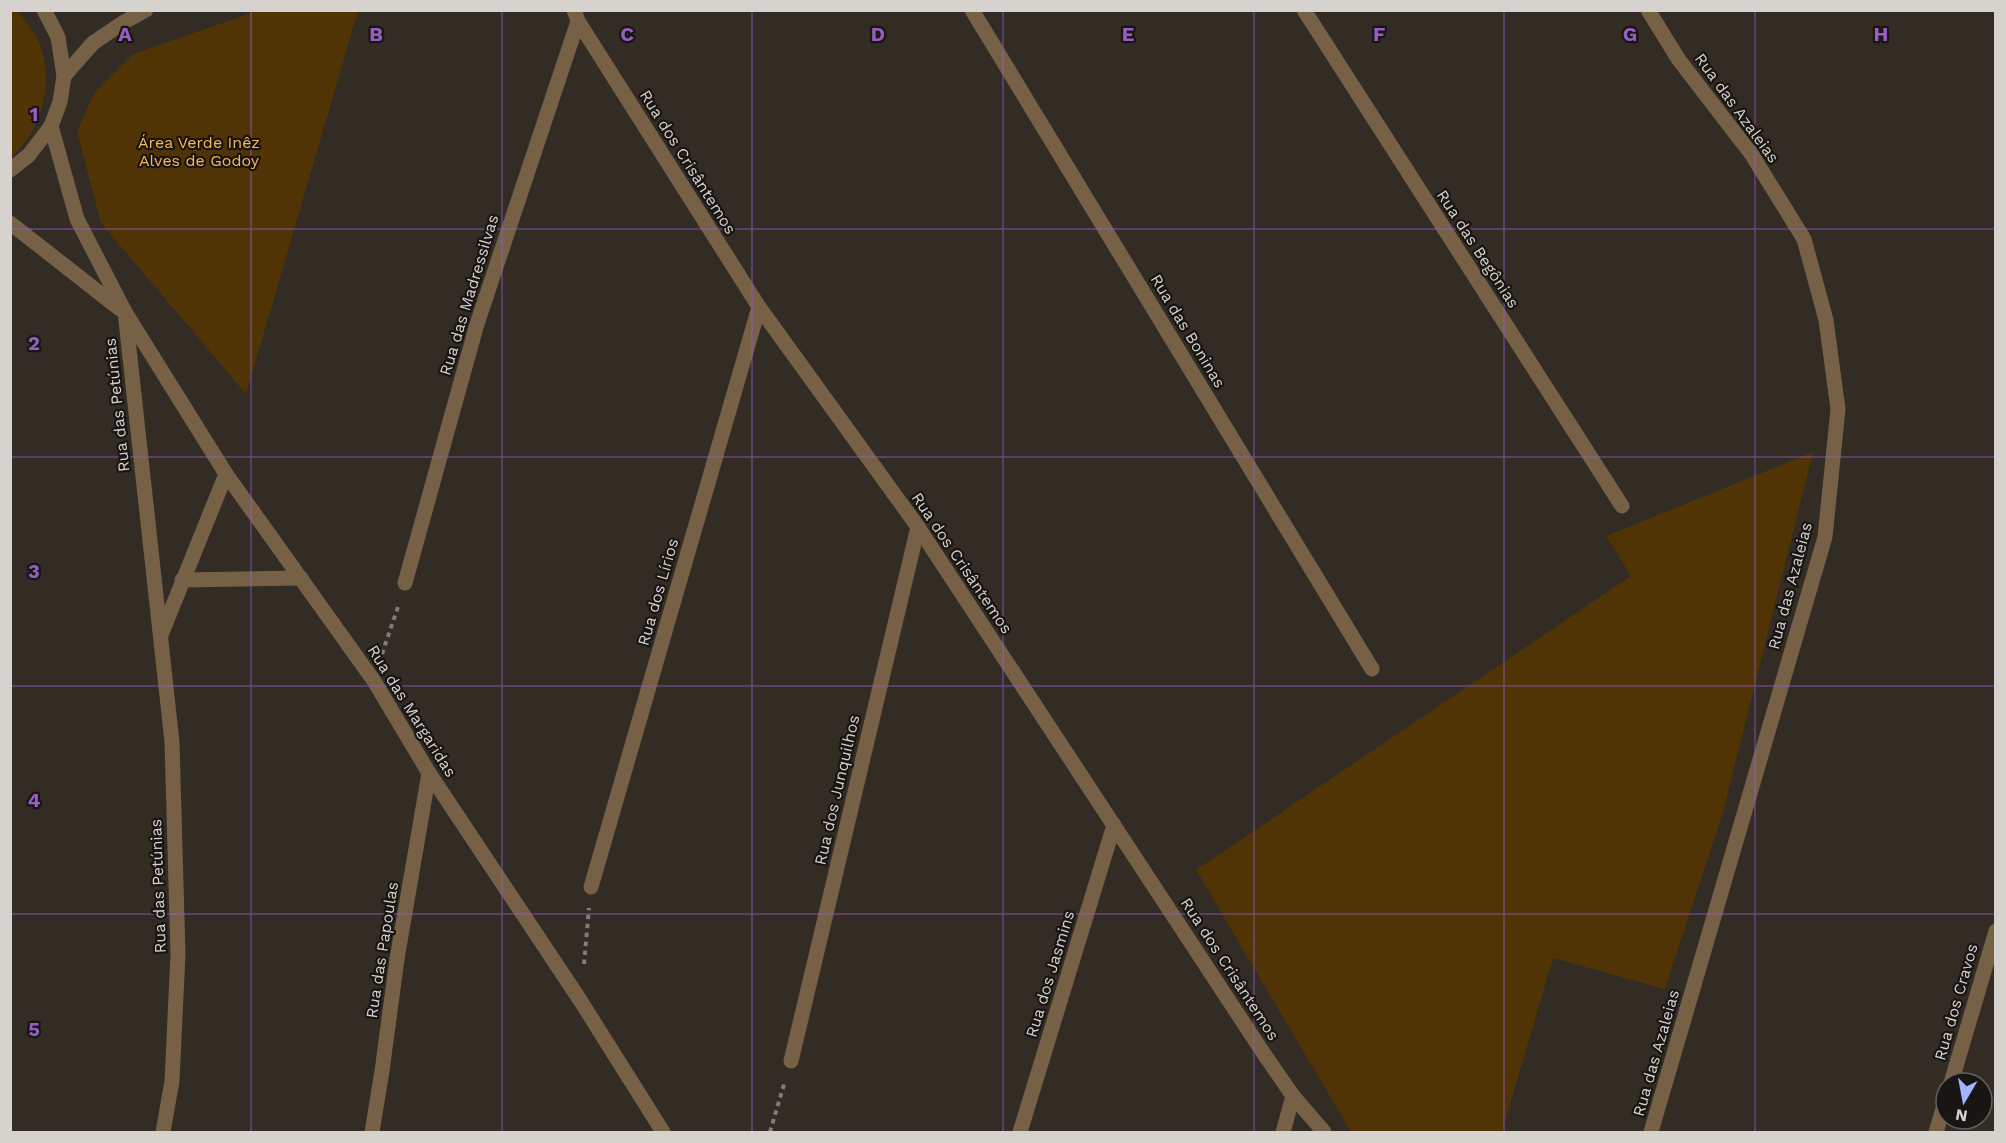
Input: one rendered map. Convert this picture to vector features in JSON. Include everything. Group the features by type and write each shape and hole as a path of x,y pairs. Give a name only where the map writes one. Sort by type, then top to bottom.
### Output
{"street":[{"path":"10,170 29,156 51,126 60,102 64,76 58,36 44,10"},
{"path":"64,76 93,43 146,10"},
{"name":"Rua das Boninas","path":"972,10 1372,669"},
{"name":"Rua das Begônias","path":"1304,10 1622,506"},
{"name":"Rua das Azaleias","path":"1648,10 1679,60 1752,154 1804,239 1826,320 1838,409 1825,537 1651,1132"},
{"name":"Rua dos Crisântemos","path":"576,16 759,307 918,527 1293,1096 1324,1132"},
{"name":"Rua das Madressilvas","path":"405,583 477,324 576,16"},
{"name":"Rua das Margaridas","path":"51,126 77,219 125,312 226,474 374,681 429,773 580,1000 663,1132"},
{"name":"Rua das Margaridas","path":"10,223 125,312"},
{"name":"Rua dos Lírios","path":"591,887 759,307"},
{"name":"Rua das Petúnias","path":"125,312 172,742 178,954 172,1081 163,1132"},
{"name":"Rua das Petúnias","path":"160,637 226,474"},
{"name":"Rua dos Junquilhos","path":"791,1061 918,527"},
{"path":"182,580 301,578"},
{"name":"Rua das Papoulas","path":"372,1132 397,959 429,773"},
{"name":"Rua dos Jasmins","path":"1020,1132 1114,825"},
{"name":"Rua dos Cravos","path":"1954,1071 1995,931"},
{"path":"1283,1132 1293,1096"}],"path":[{"path":"374,681 405,583"},
{"path":"580,1000 591,887"},
{"path":"770,1132 791,1061"}],"green space":[{"path":"16,10 29,25 39,42 43,54 46,82 41,110 30,136 11,157 10,11"},
{"name":"Área Verde Inêz Alves de Godoy","path":"260,10 358,11 246,394 101,223 77,132 94,93 133,54"},
{"path":"1813,452 1723,812 1665,989 1553,958 1502,1132 1351,1132 1196,870 1631,576 1606,536"}]}
